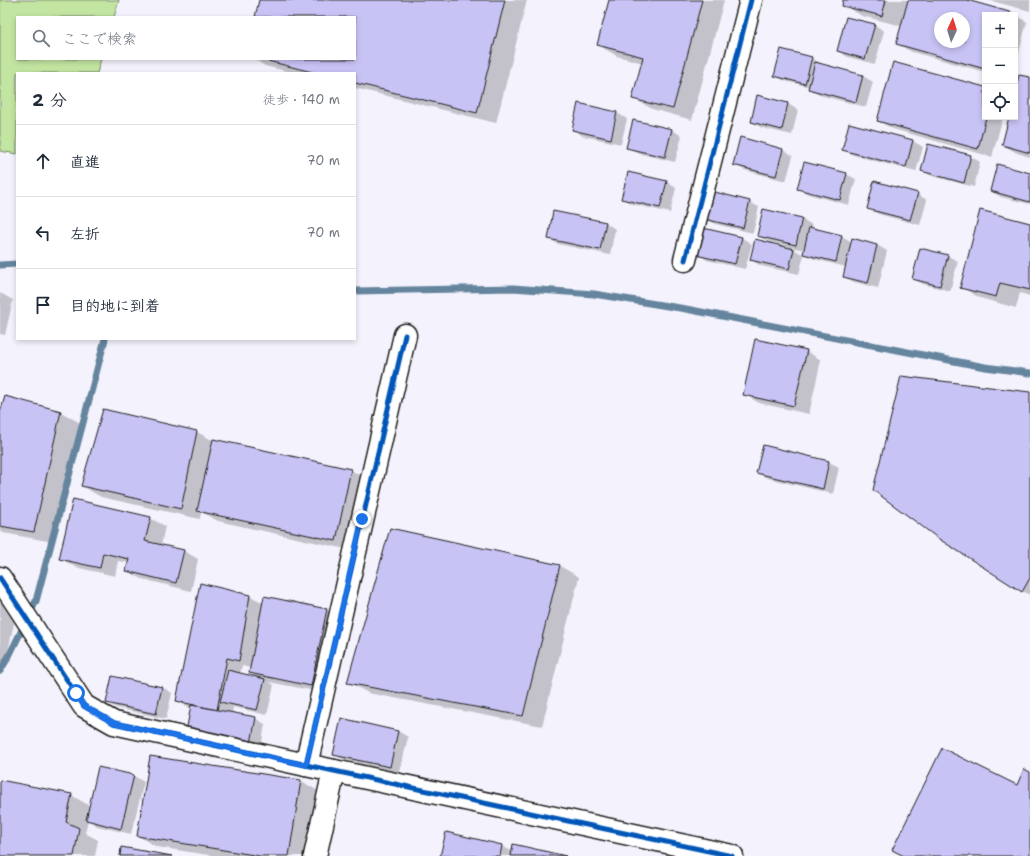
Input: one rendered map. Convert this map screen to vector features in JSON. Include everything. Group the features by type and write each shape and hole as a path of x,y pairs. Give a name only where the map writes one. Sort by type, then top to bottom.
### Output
{"street":[{"path":"685,260 751,0"},
{"path":"306,765 405,335"},
{"path":"0,578 84,706 114,723 732,856"},
{"path":"315,856 334,771"}],"green space":[{"path":"0,0 119,0 114,16 16,16 16,60 101,60 97,72 16,72 16,154 0,151"}],"building":[{"path":"259,0 505,0 477,113 356,83 356,72 312,72 264,60 356,60 356,16 255,16"},
{"path":"609,0 702,0 673,109 632,99 643,57 597,45"},
{"path":"843,0 886,0 882,16 842,6"},
{"path":"908,0 967,0 1009,12 982,12 982,68 896,44"},
{"path":"846,17 875,24 865,59 837,51"},
{"path":"781,49 812,57 805,84 774,76"},
{"path":"815,62 863,75 856,102 808,89"},
{"path":"893,62 982,86 982,120 985,120 978,149 877,121"},
{"path":"1019,75 1030,77 1030,153 1002,145 1008,120 1018,120"},
{"path":"757,95 788,103 782,130 751,122"},
{"path":"578,103 617,112 611,139 572,130"},
{"path":"633,120 672,129 665,157 626,148"},
{"path":"849,123 913,140 906,167 842,150"},
{"path":"740,137 783,149 776,176 733,165"},
{"path":"928,144 971,155 964,183 921,171"},
{"path":"804,162 847,173 840,200 797,189"},
{"path":"997,164 1030,173 1030,202 990,191"},
{"path":"628,172 667,181 660,208 621,199"},
{"path":"874,181 918,193 910,220 867,209"},
{"path":"711,191 750,201 743,228 704,219"},
{"path":"763,209 802,218 796,245 757,236"},
{"path":"980,210 1030,223 1030,290 1000,283 996,297 960,288"},
{"path":"553,211 606,222 600,250 548,239"},
{"path":"809,227 842,235 836,262 803,254"},
{"path":"703,228 742,237 735,264 696,255"},
{"path":"852,238 877,245 868,283 843,277"},
{"path":"755,239 794,249 789,269 750,260"},
{"path":"920,248 948,255 940,286 912,279"},
{"path":"755,339 807,350 794,406 743,395"},
{"path":"901,376 1030,392 1030,578 1022,592 939,539 873,490"},
{"path":"5,396 61,411 34,532 0,526 0,413"},
{"path":"103,409 197,431 181,509 81,486"},
{"path":"213,439 351,469 336,541 197,511"},
{"path":"763,445 829,461 823,489 756,473"},
{"path":"73,499 151,517 145,541 184,550 176,583 126,571 129,559 103,553 100,568 59,559"},
{"path":"390,528 560,565 523,716 347,683"},
{"path":"200,583 250,595 239,661 227,658 217,710 176,701"},
{"path":"264,596 327,609 311,686 249,673"},
{"path":"228,670 265,679 257,710 220,702"},
{"path":"112,676 162,687 156,714 106,703"},
{"path":"191,705 256,717 251,743 186,732"},
{"path":"341,718 398,731 390,767 333,755"},
{"path":"942,748 1017,785 1024,769 1030,772 1030,856 904,856 892,850"},
{"path":"150,756 301,780 289,856 260,856 137,836"},
{"path":"98,767 134,775 121,829 86,820"},
{"path":"0,780 72,794 66,822 79,828 74,856 0,856"},
{"path":"446,832 502,845 500,856 440,856"},
{"path":"513,844 566,856 511,856"},
{"path":"121,847 172,856 120,856"}],"waterway":[{"path":"0,265 16,264"},
{"path":"356,291 513,288 594,294 686,309 985,367 1030,373"},
{"path":"0,671 36,601 105,340"}],"cycle path":[{"path":"685,260 751,0"},
{"path":"306,765 405,335"},
{"path":"0,578 84,706 114,723 732,856"}],"route":[{"path":"76,693 84,706 114,723 306,765 362,519"}]}
